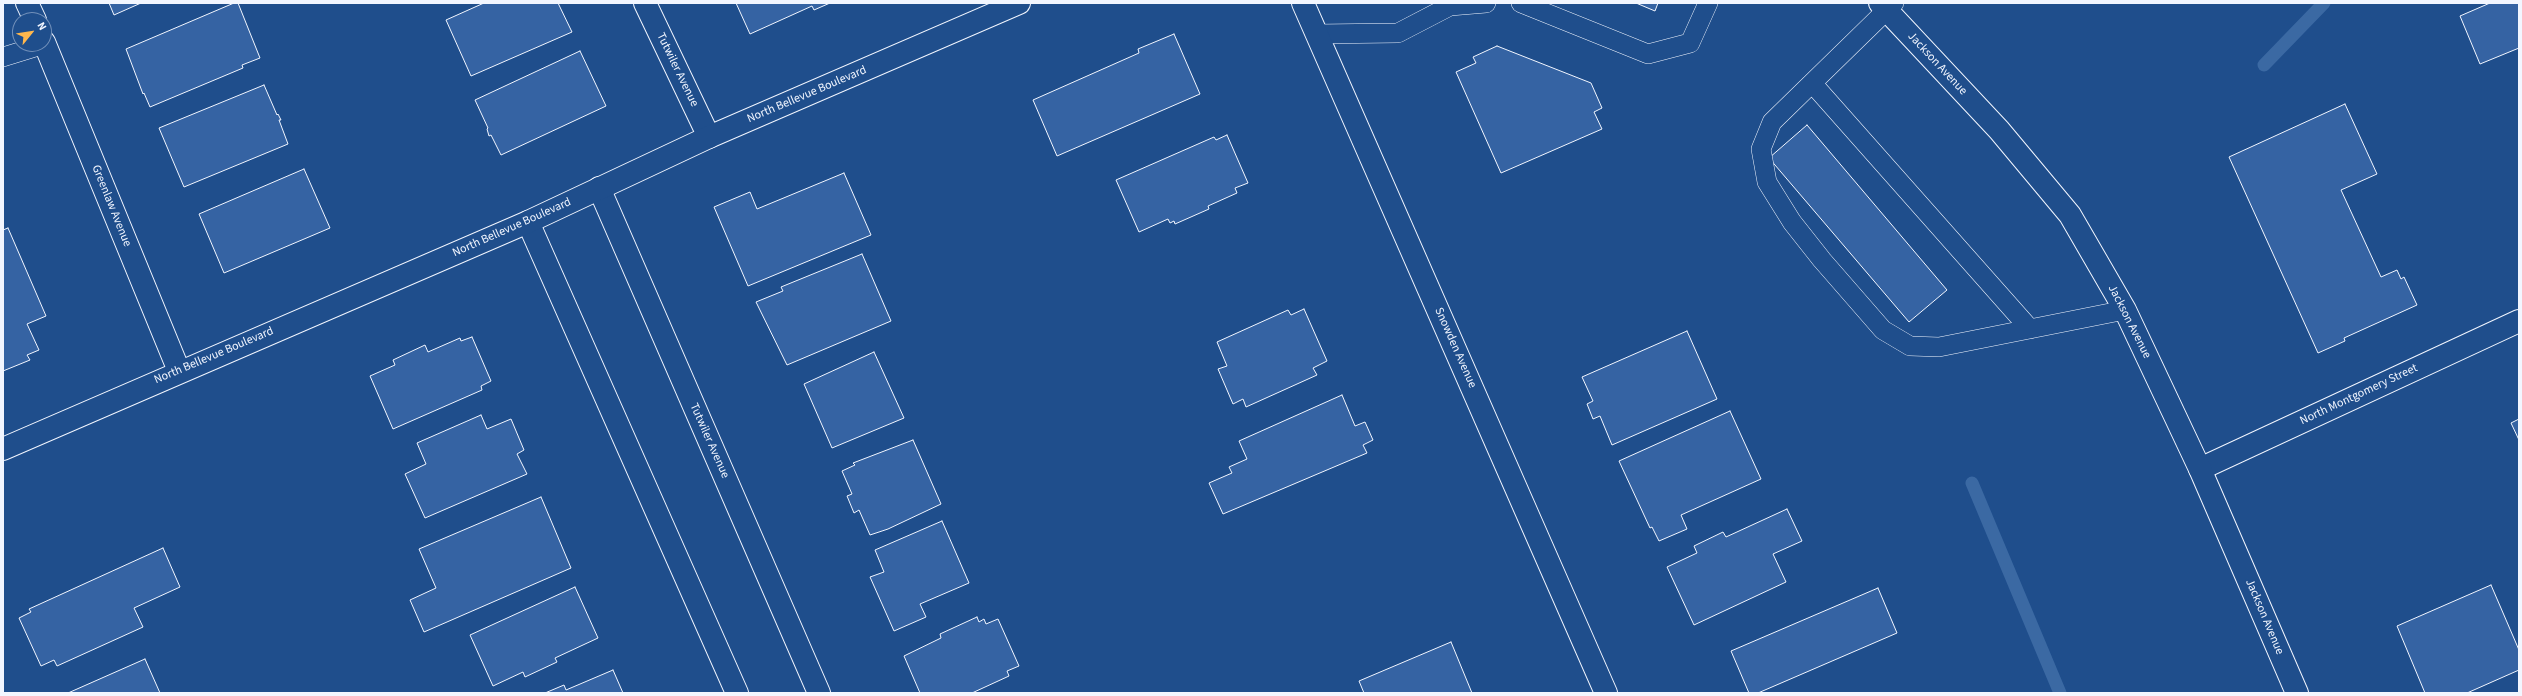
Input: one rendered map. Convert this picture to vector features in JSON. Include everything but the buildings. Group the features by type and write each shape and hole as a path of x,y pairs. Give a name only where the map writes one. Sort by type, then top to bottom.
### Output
{"street":[{"name":"Tutwiler Avenue","path":"645,3 709,137"},
{"name":"North Bellevue Boulevard","path":"3,449 179,371 528,222 709,137 1019,3"},
{"name":"Snowden Avenue","path":"1303,3 1606,693"},
{"name":"Jackson Avenue","path":"1887,5 1999,130 2070,215 2125,310 2200,469 2297,693"},
{"name":"Greenlaw Avenue","path":"48,52 179,371"},
{"name":"Tutwiler Avenue","path":"599,188 819,693"},
{"path":"528,222 737,693"},
{"name":"North Montgomery Street","path":"2200,469 2519,321"}],"lane":[{"path":"1316,34 1398,33 1451,5 1486,3"},
{"path":"1521,3 1648,54 1690,43 1708,3"},
{"path":"1887,5 1772,122 1761,149 1767,182 1792,222 1822,260 1883,330 1910,346 1939,346 2125,310"},
{"path":"3,57 18,52"},
{"path":"1812,83 2030,329"}],"waterway":[{"path":"2264,65 2324,3"},
{"path":"1972,483 2060,693"}]}
